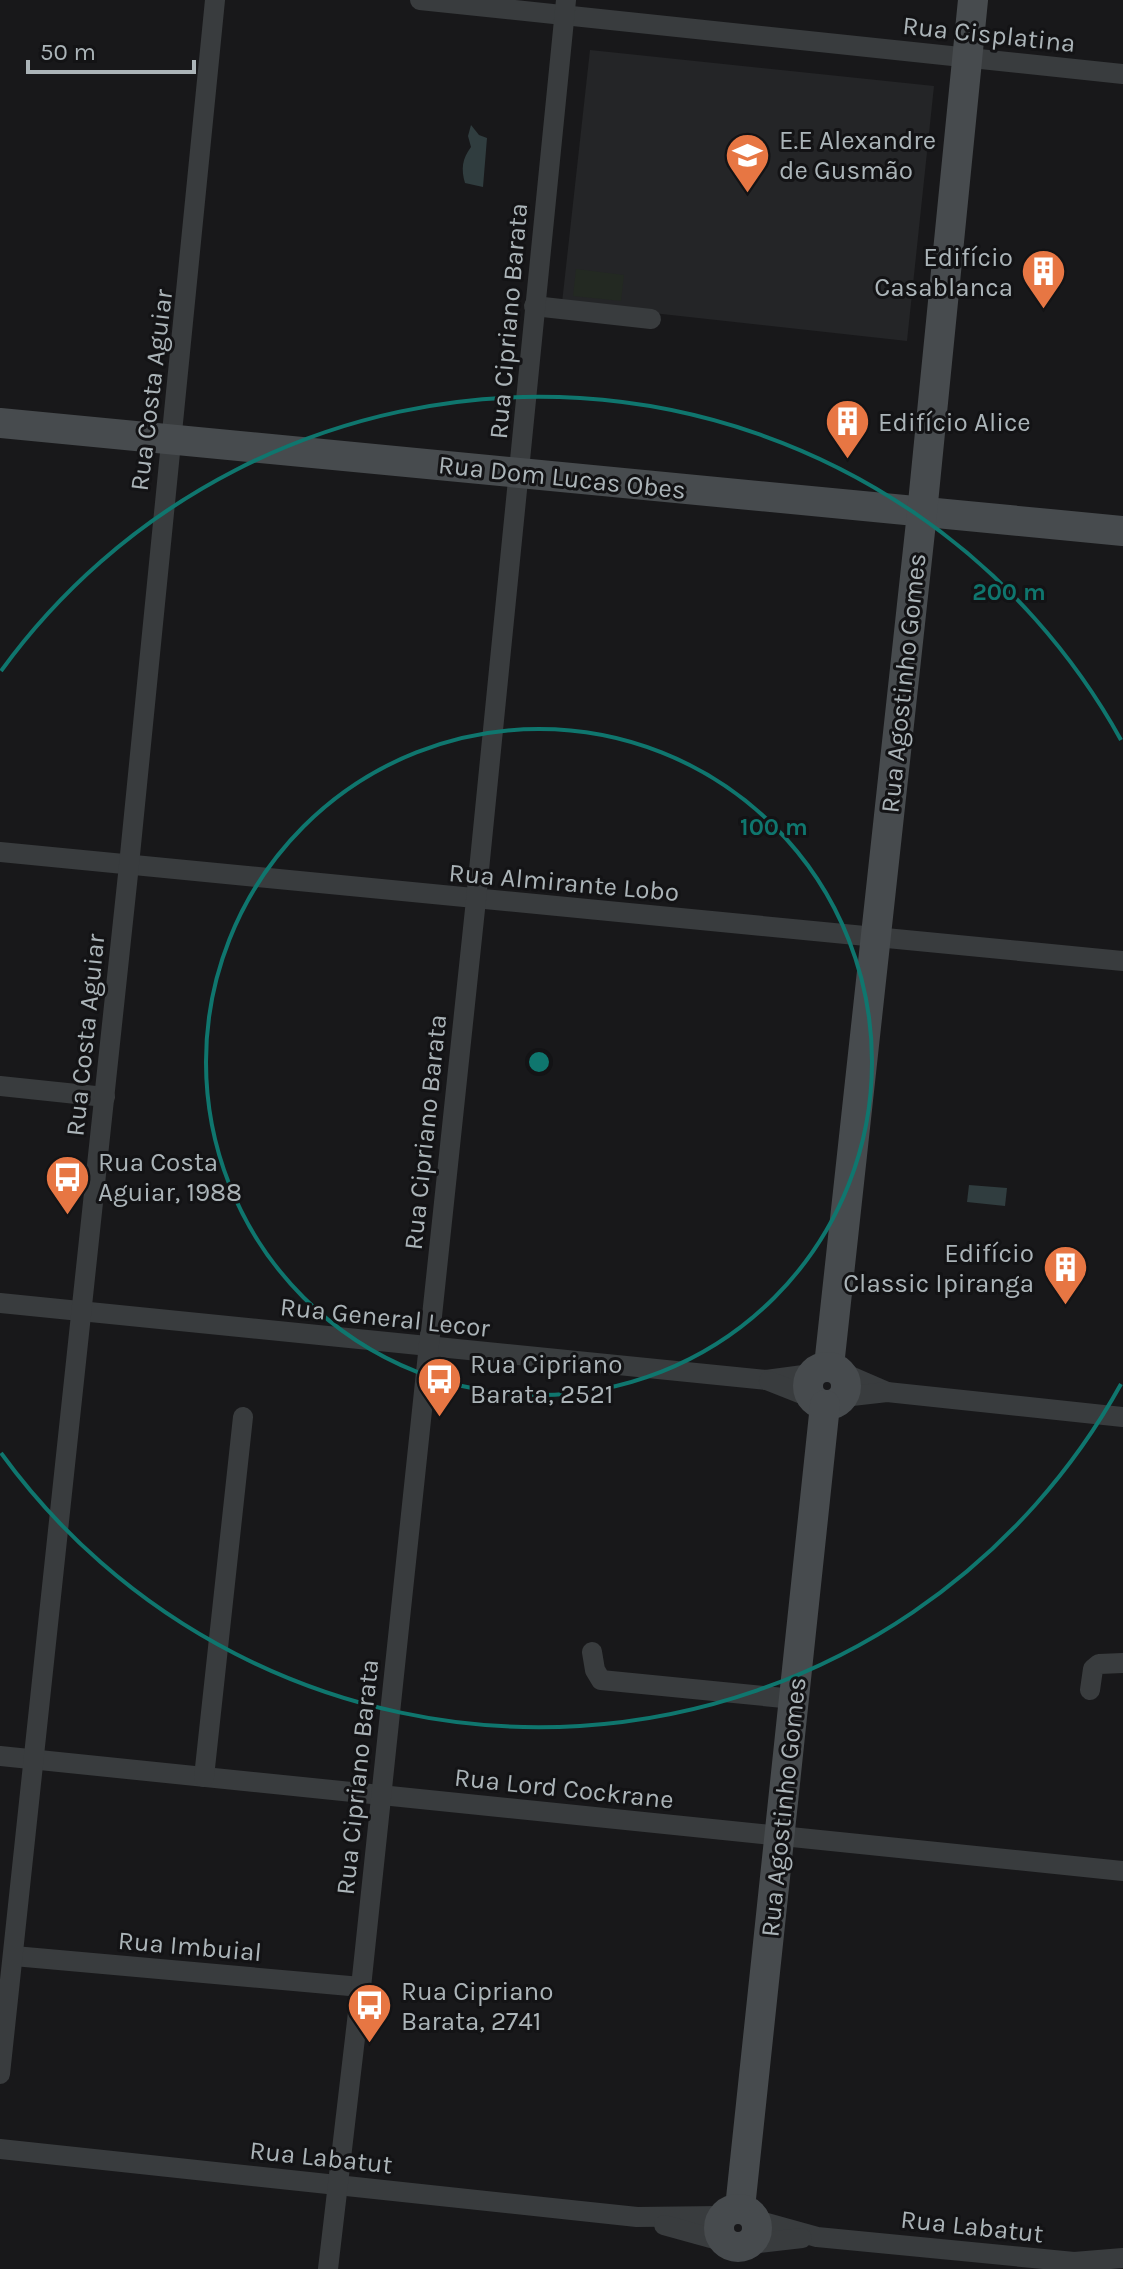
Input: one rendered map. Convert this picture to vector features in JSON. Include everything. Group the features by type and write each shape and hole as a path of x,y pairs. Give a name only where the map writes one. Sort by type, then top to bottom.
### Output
{"street":[{"name":"Rua Costa Aguiar","path":"0,2074 105,1097 170,439 190,274 215,0"},
{"name":"Rua Cisplatina","path":"420,0 565,8 967,58 1123,74"},
{"name":"Rua Agostinho Gomes","path":"737,2235 922,513 973,0"},
{"name":"Rua Cipriano Barata","path":"328,2269 361,1987 521,472 534,306 565,8"},
{"path":"534,306 651,319"},
{"name":"Rua Dom Lucas Obes","path":"0,423 1123,531"},
{"name":"Rua Almirante Lobo","path":"0,852 1123,961"},
{"path":"0,1086 105,1097"},
{"name":"Rua General Lecor","path":"0,1303 1123,1417"},
{"path":"204,1777 243,1417"},
{"path":"592,1652 595,1670 601,1680 794,1699"},
{"path":"1090,1690 1093,1669 1099,1664 1123,1663"},
{"name":"Rua Lord Cockrane","path":"0,1756 1123,1871"},
{"name":"Rua Imbuial","path":"14,1956 361,1987"},
{"name":"Rua Labatut","path":"0,2149 637,2217 737,2235 817,2237 1084,2266 1123,2258"}],"shaded area":[{"name":"E.E Alexandre de Gusmão","path":"590,50 934,86 907,341 562,303"},
{"path":"471,125 479,135 487,138 483,187 465,183 464,178 464,160 471,147 468,136"},
{"path":"576,269 624,275 621,301 573,296"},
{"path":"969,1185 1007,1188 1005,1206 967,1202"}],"place":[{"name":"E.E Alexandre de Gusmão","path":"748,194"},
{"name":"Edifício Casablanca","path":"1044,311"},
{"name":"Edifício Alice","path":"847,461"},
{"name":"Rua Costa Aguiar, 1988","path":"67,1216"},
{"name":"Edifício Classic Ipiranga","path":"1065,1307"},
{"name":"Rua Cipriano Barata, 2521","path":"439,1418"},
{"name":"Rua Cipriano Barata, 2741","path":"370,2045"}]}
